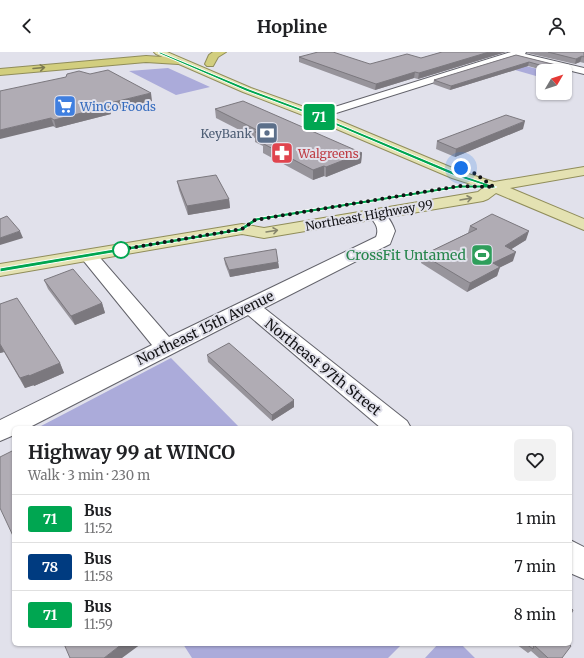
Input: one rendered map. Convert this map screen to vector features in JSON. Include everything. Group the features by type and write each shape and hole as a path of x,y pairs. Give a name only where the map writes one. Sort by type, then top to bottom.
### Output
{"highway":[{"path":"0,63 119,52"},
{"path":"106,62 139,52"},
{"path":"210,64 214,55 221,52"},
{"path":"0,72 180,56"}],"main road":[{"path":"159,52 210,64 474,173 494,187"},
{"path":"180,56 251,91 317,116 457,175 494,187 584,225"},
{"path":"251,91 275,96 313,111 329,112"},
{"name":"Northeast Highway 99","path":"242,229 255,220 459,186 494,187 584,172"},
{"name":"Northeast Highway 99","path":"0,270 242,229 264,233 483,196 494,187"}],"street":[{"path":"329,112 518,53 584,72"},
{"name":"Northeast 15th Avenue","path":"0,431 166,347 372,247 384,240 387,231 384,223 376,214"},
{"path":"88,256 166,347"},
{"name":"Northeast 97th Street","path":"249,306 396,426"},
{"path":"572,556 584,564"}],"shaded area":[{"path":"526,66 536,69 536,76 515,70"},
{"path":"168,68 210,87 176,95 129,71"},
{"path":"171,358 238,426 41,426"},
{"path":"184,646 400,646 388,658 192,658"},
{"path":"436,646 463,646 475,658 425,658"}],"building":[{"path":"318,52 333,52 370,64 407,54 421,58 442,52 489,52 376,84 299,57"},
{"path":"548,52 584,52 584,57 582,56 576,59"},
{"path":"516,55 552,64 536,64 529,62 451,86 434,80"},
{"name":"WinCo Foods","path":"108,70 151,93 106,104 109,106 54,120 51,118 0,130 0,91 66,77 67,74 79,71 90,74"},
{"path":"243,101 362,153 326,167 324,166 313,170 262,143 271,141 255,132 259,131 215,109"},
{"path":"506,115 525,121 456,149 437,141"},
{"path":"216,175 229,199 187,206 177,181"},
{"path":"492,214 529,231 505,246 516,252 493,263 500,267 470,283 423,255 477,229 470,226"},
{"path":"7,216 20,231 0,238 0,219"},
{"path":"276,249 278,262 229,270 224,258"},
{"path":"73,269 102,303 71,316 44,280"},
{"path":"17,298 60,363 29,376 20,378 0,344 0,304"},
{"path":"229,343 294,400 272,415 207,355"},
{"path":"12,451 12,534 0,508 0,457"},
{"path":"65,646 119,646 104,658 70,658"},
{"path":"535,646 571,646 562,658 548,658"}],"bus line":[{"name":"71","path":"0,270 242,229 255,220 459,186 494,187 457,175 317,116 247,90 159,52"}],"place":[{"name":"WinCo Foods","path":"65,106"},
{"name":"KeyBank","path":"267,133"},
{"name":"Walgreens","path":"282,153"},
{"name":"CrossFit Untamed","path":"482,255"}],"route":[{"path":"121,250 118,250 242,229 255,220 459,186 494,187 474,173 461,168"}]}
